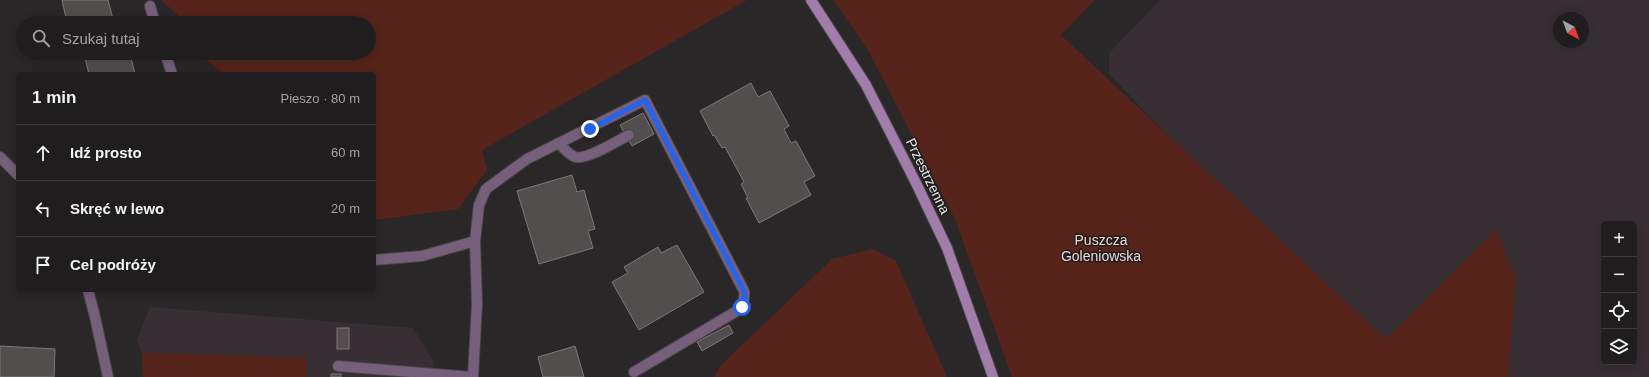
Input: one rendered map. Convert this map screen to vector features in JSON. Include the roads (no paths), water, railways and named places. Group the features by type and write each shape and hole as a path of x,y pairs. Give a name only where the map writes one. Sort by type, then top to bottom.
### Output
{"street":[{"name":"Przestrzenna","path":"811,0 866,85 915,181 947,248 993,377"},
{"path":"150,6 153,16"},
{"path":"167,60 171,72"},
{"path":"338,366 472,377 478,304 475,241 479,205 486,189 527,159 645,100 744,291 745,299 742,307 634,372"},
{"path":"559,144 573,157 581,158 589,156 629,135"},
{"path":"0,157 16,173"},
{"path":"376,260 422,256 475,241"},
{"path":"89,292 96,317 108,377"}],"park label":[{"name":"Puszcza Goleniowska","path":"1101,248"}]}
